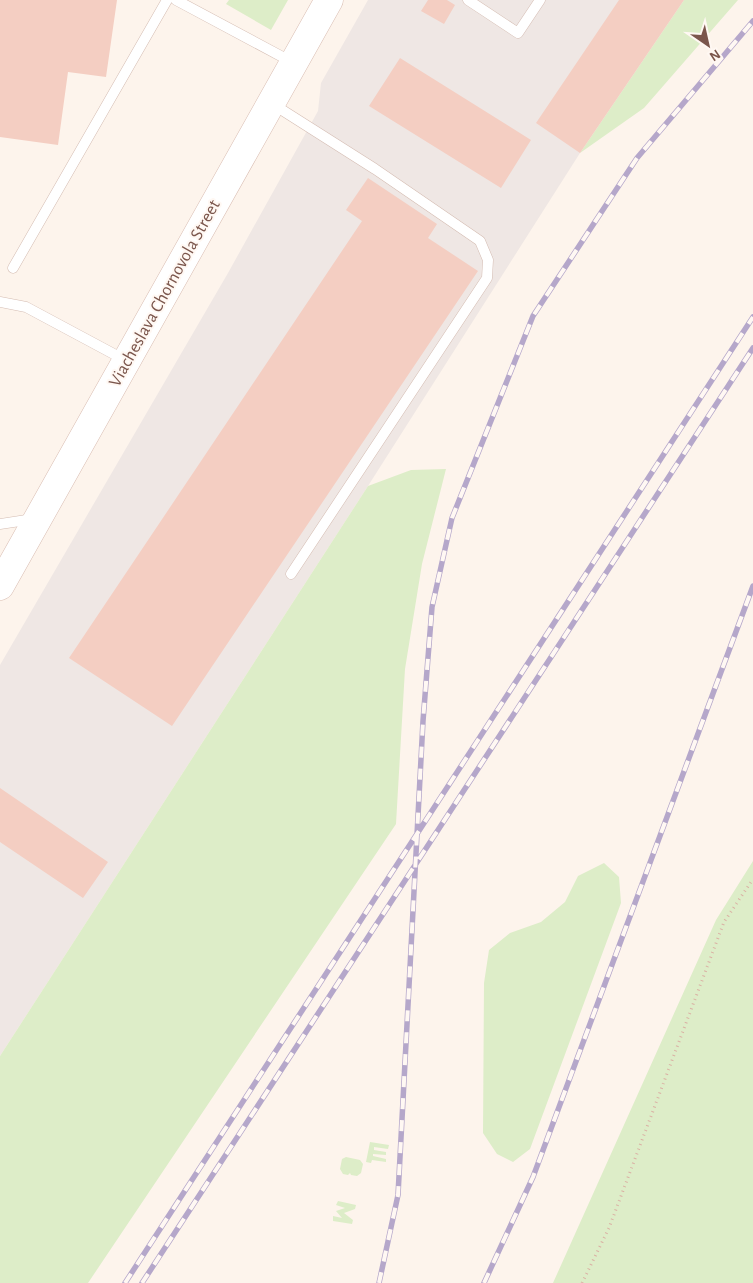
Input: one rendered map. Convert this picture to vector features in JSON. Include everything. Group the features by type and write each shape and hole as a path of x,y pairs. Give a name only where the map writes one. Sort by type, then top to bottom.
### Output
{"main road":[{"name":"Viacheslava Chornovola Street","path":"0,586 270,102 329,0"}],"lane":[{"path":"13,268 167,0"},
{"path":"176,0 293,63"},
{"path":"468,0 518,33 540,0"},
{"path":"270,102 375,169 480,241 488,260 488,278 291,574"},
{"path":"0,302 26,307 127,360"},
{"path":"0,524 39,518"}],"path":[{"path":"582,1283 609,1228 724,922 753,879"}],"shaded area":[{"path":"368,0 684,0 580,153 368,486 0,1056 0,665 228,273 318,111 321,83"}],"green space":[{"path":"229,0 288,0 271,30 226,4"},
{"path":"684,0 738,0 644,108 580,153"},
{"path":"446,469 422,564 405,669 396,824 88,1283 0,1283 0,1056 368,486 411,470"},
{"path":"753,861 753,1283 553,1283 716,920"},
{"path":"604,863 619,877 621,903 530,1149 513,1162 497,1154 483,1133 484,983 489,950 510,933 541,922 565,902 578,876"},
{"path":"370,1142 389,1145 388,1149 374,1147 374,1150 386,1152 386,1155 373,1154 373,1156 386,1159 386,1162 372,1160 371,1163 366,1162"},
{"path":"346,1157 360,1160 363,1164 361,1173 357,1176 350,1173 348,1175 343,1174 340,1169 342,1159"},
{"path":"338,1201 356,1205 355,1209 344,1213 353,1220 352,1224 333,1221 333,1216 342,1218 336,1211 345,1208 336,1205"}],"building":[{"path":"0,0 117,0 106,77 68,72 58,145 0,137"},
{"path":"428,0 447,0 455,5 444,24 421,11"},
{"path":"619,0 684,0 580,153 536,123"},
{"path":"400,58 531,140 501,188 369,106"},
{"path":"368,178 437,224 428,238 478,271 172,726 69,658 362,221 346,210"},
{"path":"0,788 108,862 83,898 0,842"}],"railway":[{"path":"379,1283 398,1195 423,721 432,607 452,518 533,316 637,158 753,21"},
{"path":"125,1283 753,317"},
{"path":"142,1283 753,348"},
{"path":"484,1283 533,1177 753,586"}]}
